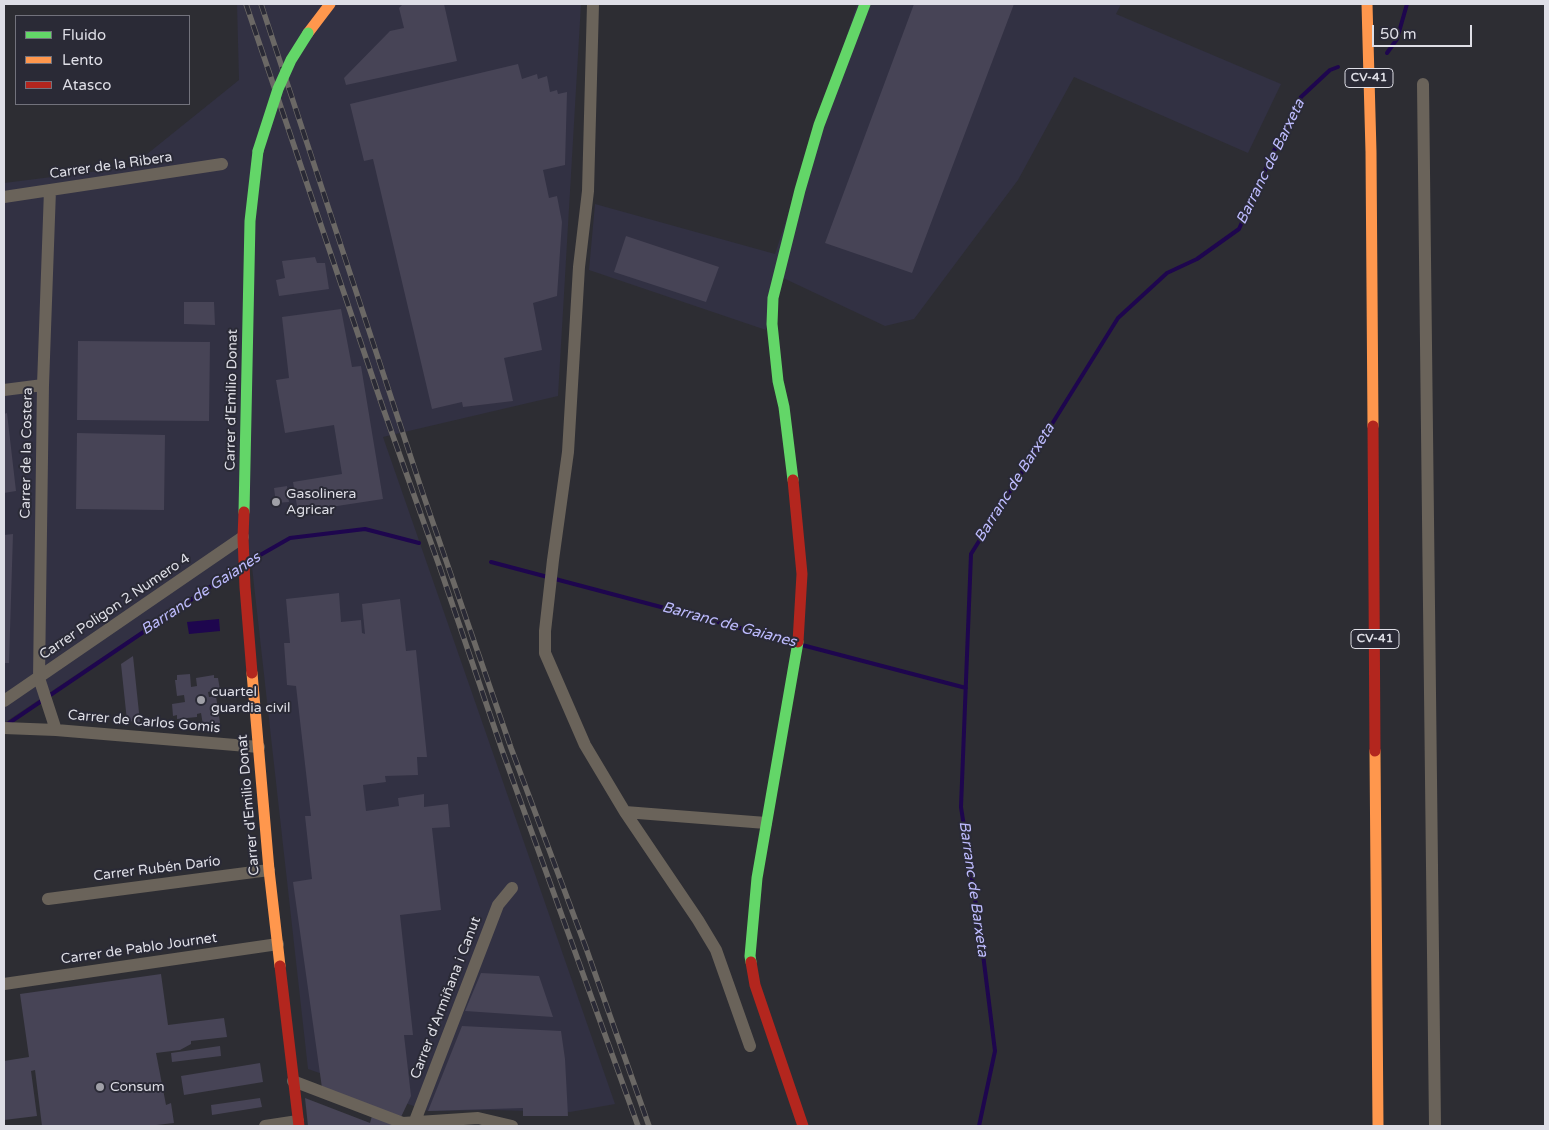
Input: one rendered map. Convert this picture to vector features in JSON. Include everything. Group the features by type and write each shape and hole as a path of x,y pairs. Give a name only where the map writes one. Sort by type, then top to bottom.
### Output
{"street":[{"name":"Carrer d'Emilio Donat","path":"299,1124 269,870 245,587 244,537 250,221 258,152 278,89 308,33 330,4"},
{"path":"593,4 588,191 579,267 568,452 553,560 545,631 545,653 585,745 625,812 716,950 750,1046"},
{"path":"804,1126 755,984 750,956 757,878 797,652 802,574 791,455 778,381 772,324 773,298 800,190 819,125 865,4"},
{"name":"CV-41","path":"1366,4 1371,162 1378,1126"},
{"path":"1423,84 1435,1126"},
{"name":"Carrer de la Ribera","path":"4,197 222,164"},
{"name":"Carrer de la Costera","path":"50,190 43,385 40,682 50,715"},
{"path":"4,390 43,385"},
{"name":"Carrer Poligon 2 Numero 4","path":"4,701 40,682 244,537"},
{"name":"Carrer de Carlos Gomis","path":"50,715 56,730"},
{"name":"Carrer de Carlos Gomis","path":"4,728 56,730 259,747"},
{"path":"625,812 766,823"},
{"name":"Carrer Rubén Darío","path":"48,899 269,870"},
{"name":"Carrer d'Armiñana i Canut","path":"413,1124 498,905 512,888"},
{"name":"Carrer de Pablo Journet","path":"4,984 278,944"},
{"path":"293,1081 403,1124 478,1118 512,1126"},
{"path":"265,1126 299,1124"}],"shaded area":[{"path":"237,4 581,4 558,396 383,437 615,1104 570,1112 428,1111 308,1069 251,558 4,723 4,183 131,167 239,80"},
{"path":"857,4 1121,4 1116,14 1281,84 1248,153 1074,77 1018,180 914,319 885,326 779,276 766,330 589,270 595,204 775,254"},
{"path":"219,619 220,631 189,634 187,622"}],"building":[{"path":"403,4 444,4 457,61 346,85 344,78 390,31 404,28 399,8"},
{"path":"914,4 1014,4 912,273 825,243"},
{"path":"518,64 522,79 537,74 538,79 547,76 550,92 557,90 558,94 567,92 565,165 543,170 549,198 557,196 562,222 557,296 533,303 542,350 504,358 513,401 463,407 462,402 432,409 373,159 364,161 350,104"},
{"path":"626,236 719,267 706,302 614,272"},
{"path":"315,257 317,263 325,263 329,289 279,296 276,280 285,278 282,261"},
{"path":"184,302 214,302 215,325 184,324"},
{"path":"341,309 352,367 361,366 383,499 298,512 293,482 342,474 334,425 285,433 276,380 289,378 282,317"},
{"path":"78,341 210,342 209,421 77,420"},
{"path":"7,413 16,491 4,493 4,414"},
{"path":"77,433 165,435 164,510 76,509"},
{"path":"287,486 289,502 276,503 274,488"},
{"path":"13,534 9,663 4,663 4,535"},
{"path":"339,593 341,622 361,620 362,633 365,634 362,604 400,599 406,651 416,650 427,757 417,757 418,775 385,776 386,782 363,785 366,811 399,806 398,798 424,794 424,807 448,804 450,827 432,828 441,910 400,915 413,1035 404,1035 411,1096 401,1117 322,1088 293,882 312,879 305,816 311,816 296,686 287,685 284,643 290,643 286,599"},
{"path":"133,656 140,722 127,721 121,664"},
{"name":"cuartel guardia civil","path":"190,674 191,687 197,686 196,678 214,675 214,678 218,678 220,690 208,692 209,697 216,696 220,723 203,725 201,713 197,714 197,717 177,719 177,715 173,716 172,704 185,702 184,695 177,696 175,680 177,680 177,675"},
{"path":"481,973 539,976 553,1017 465,1011"},
{"path":"161,974 168,1025 224,1018 227,1037 191,1041 191,1044 180,1050 156,1053 166,1105 171,1103 174,1123 148,1126 42,1126 35,1070 31,1071 37,1116 4,1120 4,1061 29,1057 20,994"},
{"path":"462,1026 561,1031 565,1059 568,1116 523,1116 523,1108 428,1111"},
{"path":"220,1046 221,1056 172,1062 171,1053"},
{"path":"260,1063 263,1082 184,1095 181,1076"},
{"path":"260,1098 262,1107 212,1115 211,1105"},
{"path":"305,1098 370,1123 372,1116 398,1126 308,1126"}],"waterway":[{"name":"Barranc de Barxeta","path":"1387,53 1397,39 1407,4"},
{"name":"Barranc de Barxeta","path":"979,1126 995,1051 981,938 961,807 971,554 1118,318 1167,273 1197,259 1239,229 1271,157 1301,97 1330,70 1338,67"},
{"name":"Barranc de Gaianes","path":"248,562 290,538 365,529 419,543"},
{"name":"Barranc de Gaianes","path":"491,562 793,642"},
{"name":"Barranc de Gaianes","path":"6,725 238,568"},
{"name":"Barranc de Gaianes","path":"802,645 966,688"}],"railway":[{"path":"246,4 383,408 502,750 638,1126"},
{"path":"261,4 423,494 511,748 586,948 649,1126"}],"traffic: fast":[{"path":"793,480 784,407 778,381 772,324 773,298 800,190 819,125 865,4"},
{"path":"258,151 278,89 291,60 308,33"},
{"path":"244,512 250,221 258,151"},
{"path":"751,962 757,878 798,642"}],"traffic: slow":[{"path":"308,33 330,4"},
{"path":"1367,4 1371,152 1373,426"},
{"path":"252,673 269,870 280,966"},
{"path":"1375,751 1378,1126"}],"traffic: jam":[{"path":"1373,426 1375,751"},
{"path":"793,480 802,574 798,642"},
{"path":"244,512 245,587 252,673"},
{"path":"751,962 755,985 803,1126"},
{"path":"280,966 299,1126"}],"place":[{"name":"Gasolinera Agricar","path":"276,502"},
{"name":"cuartel guardia civil","path":"201,700"},
{"name":"Consum","path":"100,1087"}]}
